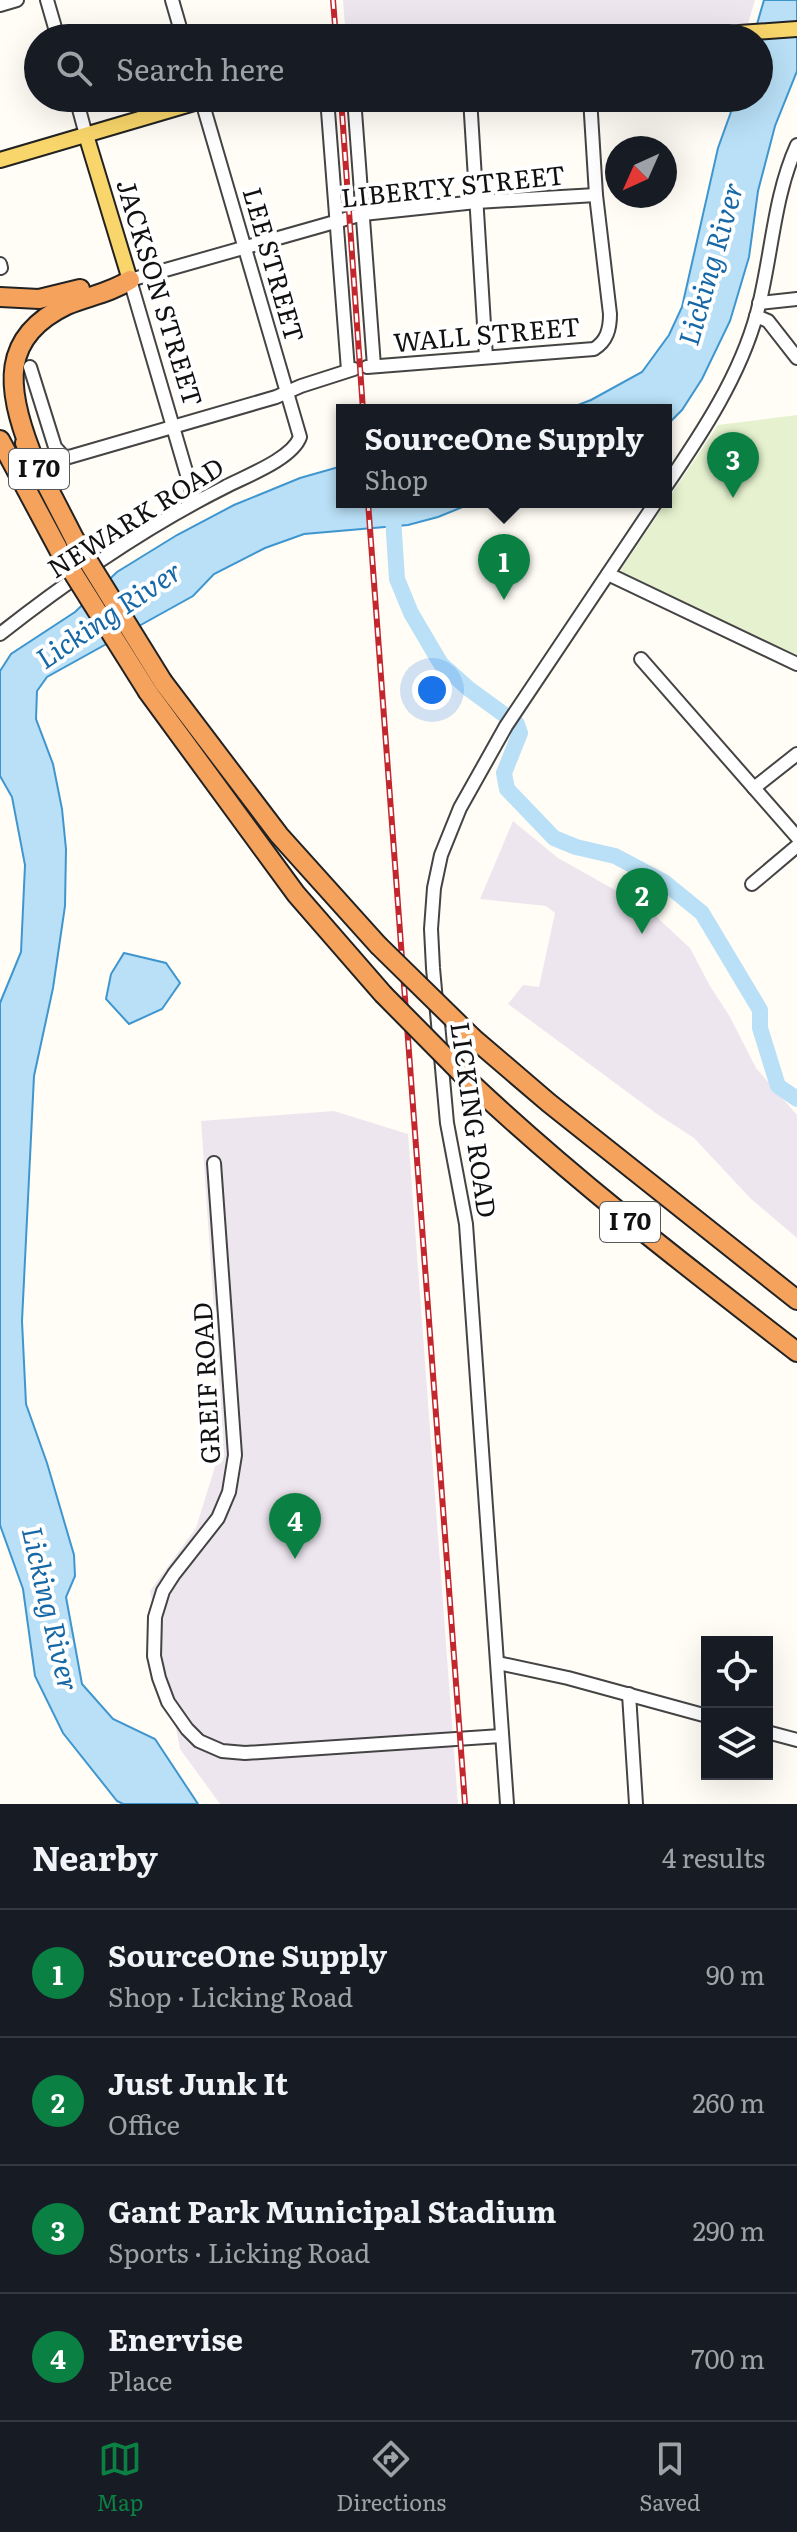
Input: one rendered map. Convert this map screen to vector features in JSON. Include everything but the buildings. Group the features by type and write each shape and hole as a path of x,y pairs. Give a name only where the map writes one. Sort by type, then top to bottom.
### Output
{"highway":[{"path":"0,297 39,299 112,280 130,280"},
{"path":"31,452 11,400 7,376 16,344 35,321 52,311 115,290 130,280"},
{"name":"I 70","path":"0,401 31,452 67,546"},
{"name":"I 70","path":"0,440 155,687 287,883 383,994 471,1083 599,1198 797,1352"},
{"path":"0,449 15,468"},
{"name":"I 70","path":"155,687 270,824 378,945 473,1038 549,1103 797,1300"}],"main road":[{"path":"773,31 797,29"},
{"path":"0,160 162,112"},
{"name":"JACKSON STREET","path":"86,135 130,280"}],"street":[{"path":"0,5 17,0"},
{"path":"47,0 54,24"},
{"path":"172,0 179,24"},
{"name":"JACKSON STREET","path":"80,112 86,135"},
{"name":"LEE STREET","path":"209,112 288,391 300,437 298,444"},
{"path":"328,112 336,220 361,368"},
{"path":"355,112 363,214 361,368"},
{"path":"471,112 486,357"},
{"path":"591,112 596,195"},
{"path":"672,477 708,423 728,384 758,309 774,217 797,145"},
{"name":"LIBERTY STREET","path":"130,280 363,214 476,202 596,195"},
{"name":"WALL STREET","path":"30,367 55,447 63,456 69,457 276,397 361,368 594,349 605,339 610,326 596,195"},
{"name":"JACKSON STREET","path":"130,280 195,502"},
{"path":"758,309 797,299"},
{"path":"758,309 797,358"},
{"name":"NEWARK ROAD","path":"0,634 96,563 298,444"},
{"name":"LICKING ROAD","path":"507,1804 466,1224 443,1092 431,929 434,888 441,855 460,808 506,726 652,508"},
{"path":"608,574 797,664"},
{"path":"641,659 797,837"},
{"path":"754,788 797,754"},
{"path":"752,884 797,846"},
{"name":"GREIF ROAD","path":"214,1163 235,1455 229,1492 218,1518 163,1591 155,1617 154,1656 168,1702 199,1741 222,1751 277,1753 501,1736"},
{"path":"498,1663 701,1714"},
{"path":"629,1694 636,1804"},
{"path":"773,1734 797,1740"}],"shaded area":[{"path":"343,0 755,0 748,24 345,24"},
{"path":"513,821 558,858 647,908 690,948 756,1068 797,1115 797,1238 751,1199 694,1138 508,1004 523,985 539,987 555,913 546,906 480,899"},
{"path":"334,1111 408,1134 458,1804 220,1804 180,1749 150,1591 196,1528 223,1441 201,1121"}],"green space":[{"path":"797,415 797,656 620,571 662,508 672,508 672,494 718,425"}],"water":[{"name":"Licking River","path":"764,0 797,0 797,71 775,126 758,191 749,257 730,321 702,379 672,420 672,404 581,404 642,372 669,335 682,307 718,148 731,112 773,112 773,24 757,24"},
{"name":"Licking River","path":"336,468 336,508 460,508 408,525 304,534 265,548 214,574 193,596 47,677 37,691 36,719 53,764 66,849 65,906 53,988 34,1076 22,1321 26,1404 74,1555 75,1576 66,1597 82,1684 113,1719 155,1739 198,1804 123,1804 117,1801 63,1733 35,1676 23,1589 0,1525 0,1003 21,952 25,865 12,797 0,776 0,671 11,654 75,612 117,572 234,505 300,478"},
{"path":"124,953 166,963 180,983 162,1009 129,1024 106,999 111,974"}],"waterway":[{"path":"392,508 397,579 411,613 441,664 517,724 520,733 504,773 507,789 554,838 576,847 615,856 664,882 702,913 760,1010 760,1028 778,1086 797,1099"}],"railway":[{"path":"333,0 335,24"},
{"path":"342,112 363,404"},
{"path":"368,508 465,1804"}],"place":[{"name":"Gant Park Municipal Stadium","path":"733,498"},
{"name":"SourceOne Supply","path":"504,600"},
{"name":"Just Junk It","path":"642,934"},
{"name":"Enervise","path":"295,1559"}]}
